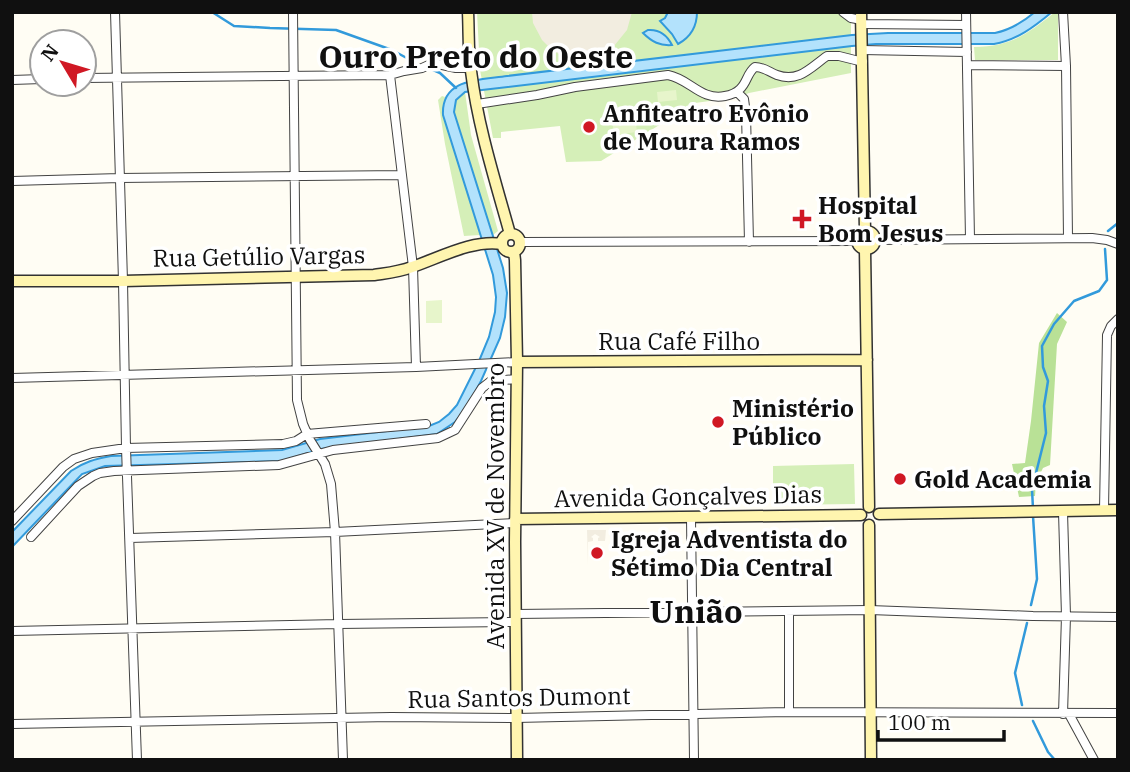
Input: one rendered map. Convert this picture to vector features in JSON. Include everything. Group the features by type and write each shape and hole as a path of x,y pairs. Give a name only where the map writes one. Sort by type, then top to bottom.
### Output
{"street":[{"path":"115,12 137,760"},
{"path":"468,12 473,86 510,234"},
{"path":"843,12 851,18 862,35 865,231"},
{"path":"966,12 970,239"},
{"path":"1063,12 1068,238"},
{"path":"293,17 298,408 325,464 331,484 343,760"},
{"path":"477,104 662,75 677,76 700,93 714,97 724,96 743,87 748,74 755,67 787,77 800,76 827,56 839,56 862,35 966,29"},
{"path":"862,35 967,49"},
{"path":"98,78 390,75 433,63 470,68"},
{"path":"967,65 1066,66"},
{"path":"390,75 413,267 416,367"},
{"path":"737,92 744,99 747,114 749,242"},
{"path":"12,181 402,175"},
{"path":"865,231 871,232 875,240 873,247 865,250 859,247 856,241 860,233 865,231"},
{"path":"517,247 516,235 510,234 499,243 510,252 517,247 856,241"},
{"path":"875,240 1068,238 1099,239 1118,244"},
{"name":"Rua Getúlio Vargas","path":"12,281 374,275 413,267 482,244 499,243"},
{"name":"Avenida XV de Novembro","path":"517,247 517,760"},
{"path":"865,250 867,360 864,523 876,523 879,514 875,508 865,511"},
{"path":"1104,510 1107,335 1117,319"},
{"name":"Rua Café Filho","path":"12,378 416,367 491,362 867,360"},
{"path":"12,520 41,488 69,463 92,453 283,444 296,440 334,450 438,438 455,430 482,388 491,380 517,379"},
{"path":"31,537 71,492 85,480 100,473 127,468 279,465 314,445 426,424"},
{"path":"879,514 1118,510"},
{"name":"Avenida Gonçalves Dias","path":"515,521 865,511"},
{"path":"1063,512 1066,714 1094,760"},
{"path":"691,518 694,760"},
{"path":"130,538 335,532 515,521"},
{"path":"870,525 871,760"},
{"path":"12,631 339,624 691,612 870,610 1118,617"},
{"path":"789,611 789,712"},
{"name":"Rua Santos Dumont","path":"12,724 789,712 1118,713"}],"green space":[{"path":"477,12 851,12 851,73 739,97 695,103 601,161 566,162 560,126 501,132 501,138 493,138 480,70"},
{"path":"1058,12 1058,60 975,60 974,47 1009,42"},
{"path":"676,90 677,100 658,102 657,92"},
{"path":"465,92 471,135 498,231 493,235 454,112 456,100"},
{"path":"442,96 445,97 443,115 480,235 464,236 438,100"},
{"path":"635,116 637,132 614,135 612,119"},
{"path":"442,300 442,323 426,323 426,301"},
{"path":"1057,313 1067,322 1057,344 1050,465 1043,468 1036,482 1035,496 1019,497 1012,464 1025,463 1039,343"},
{"path":"854,464 855,504 773,505 773,466"}],"shaded area":[{"path":"532,12 632,12 627,30 614,46 600,56 572,60 552,50 542,40 533,23"},
{"path":"587,530 606,530 605,541 598,541 600,537 595,534 591,537 593,541 588,542 588,566"}],"water":[{"path":"668,12 697,12 692,31 678,44 660,21"},
{"path":"1035,12 1052,12 1025,32 994,44 852,46 465,92 456,100 454,112 503,268 507,293 500,338 466,409 455,422 437,434 321,449 282,461 105,466 82,474 12,547 12,532 71,471 95,460 111,456 282,450 320,439 429,426 449,414 457,405 489,337 496,297 493,275 443,115 444,103 455,87 474,80 852,35 995,33 1016,25"},
{"path":"648,30 663,33 672,45 653,41 643,33"}],"waterway":[{"path":"212,12 234,26 336,30 392,50 414,62"},
{"path":"431,69 440,73 456,88"},
{"path":"1108,231 1118,223"},
{"path":"1033,509 1032,489 1046,433 1044,406 1048,381 1043,367 1042,346 1054,324 1074,301 1099,291 1107,280 1105,249"},
{"path":"1031,605 1037,579 1033,516"},
{"path":"1022,705 1015,673 1027,623"},
{"path":"1033,721 1048,752 1055,760"}],"place":[{"name":"Anfiteatro Evônio de Moura Ramos","path":"589,127"},
{"name":"Hospital Bom Jesus","path":"802,219"},
{"name":"Ministério Público","path":"718,422"},
{"name":"Gold Academia","path":"900,479"},
{"name":"Igreja Adventista do Sétimo Dia Central","path":"597,553"}],"district":[{"name":"Ouro Preto do Oeste","path":"476,56"},
{"name":"União","path":"696,611"}]}
